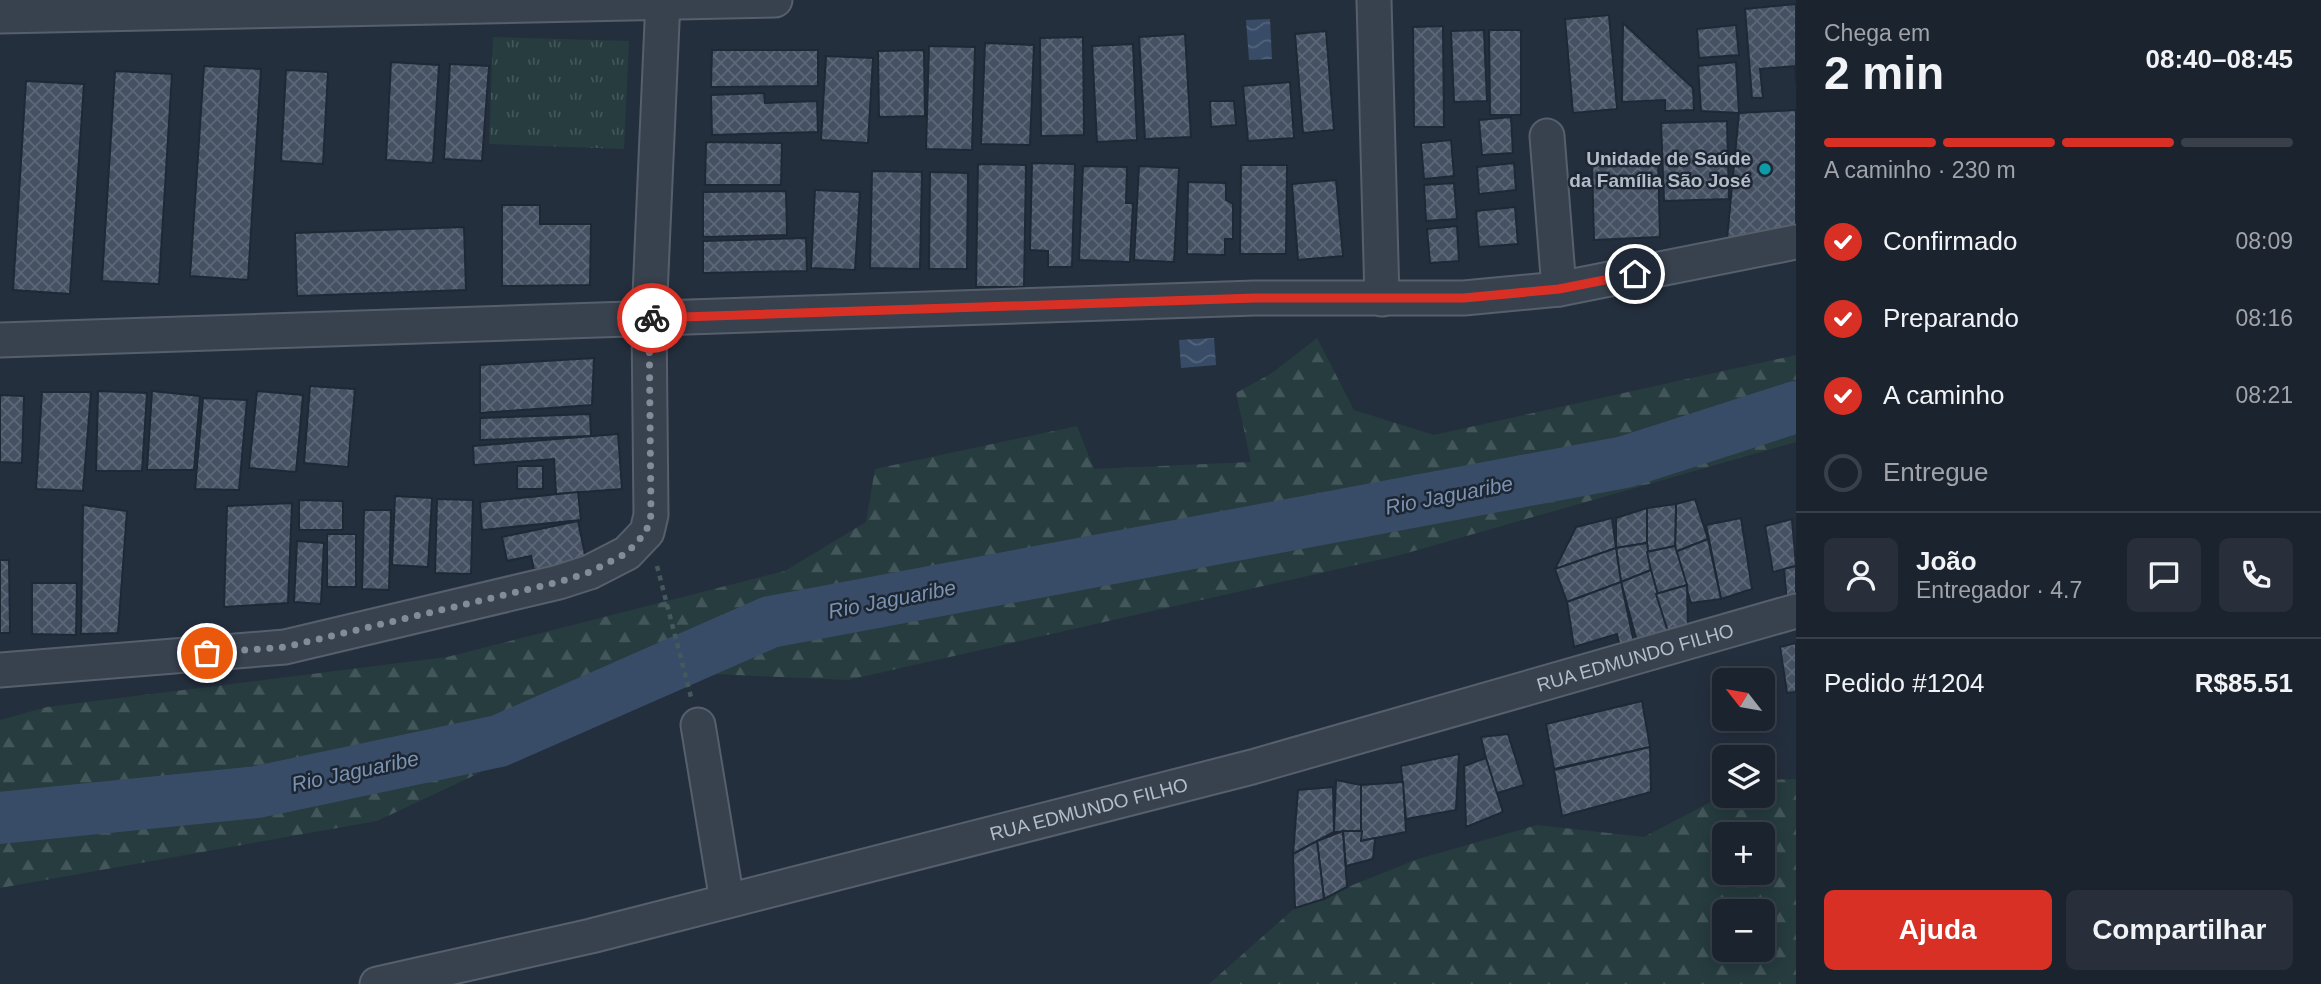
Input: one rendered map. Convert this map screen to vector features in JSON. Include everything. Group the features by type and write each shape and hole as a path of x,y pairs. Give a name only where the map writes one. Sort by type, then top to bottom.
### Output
{"street":[{"path":"0,16 775,0"},
{"path":"1374,0 1382,299"},
{"path":"0,670 285,647 559,582 612,562 639,544 651,515 649,318 663,2"},
{"path":"1547,136 1559,289"},
{"path":"0,340 1255,298 1464,298 1559,289 1796,242"},
{"name":"RUA EDMUNDO FILHO","path":"377,984 591,936 1252,767 1796,611"},
{"path":"698,725 727,901"}],"path":[{"path":"665,593 698,725"}],"green space":[{"path":"493,37 629,41 624,149 489,144"},
{"path":"1317,338 1354,410 1434,435 1796,355 1796,442 1400,555 848,680 692,673 377,821 0,888 0,720 47,707 447,657 785,571 866,522 875,469 1077,426 1094,469 1251,462 1236,393 1272,373"},
{"path":"1796,779 1796,984 1209,984 1295,908 1418,859 1537,825 1644,837 1712,801 1712,808 1775,808 1775,780"}],"water":[{"path":"1270,19 1272,59 1249,60 1246,20"},
{"path":"1214,338 1216,365 1181,368 1179,340"}],"building":[{"path":"1796,4 1796,84 1795,66 1760,69 1763,98 1752,98 1745,9"},
{"path":"1609,15 1617,109 1573,113 1565,19"},
{"path":"1623,23 1693,88 1694,110 1665,111 1665,100 1622,102"},
{"path":"1736,25 1739,55 1699,58 1697,29"},
{"path":"1443,26 1444,127 1414,127 1413,27"},
{"path":"1484,30 1487,101 1454,102 1451,31"},
{"path":"1489,30 1521,30 1521,115 1490,115"},
{"path":"1326,31 1334,130 1303,133 1295,34"},
{"path":"1185,34 1191,137 1145,139 1139,37"},
{"path":"1083,37 1084,135 1041,136 1040,38"},
{"path":"985,43 1034,45 1030,145 981,144"},
{"path":"1133,44 1137,140 1097,142 1092,46"},
{"path":"929,46 975,47 972,150 926,149"},
{"path":"712,50 818,50 818,86 711,87"},
{"path":"924,50 925,116 879,117 878,51"},
{"path":"826,56 873,58 868,143 821,140"},
{"path":"391,62 439,65 433,163 386,160"},
{"path":"1736,62 1739,113 1701,111 1698,66"},
{"path":"450,64 489,66 482,161 444,159"},
{"path":"204,66 261,69 248,280 190,276"},
{"path":"286,70 328,72 323,164 281,161"},
{"path":"115,71 172,74 159,284 102,281"},
{"path":"26,81 84,84 70,294 13,290"},
{"path":"1290,82 1294,138 1248,141 1243,86"},
{"path":"764,93 765,103 817,101 818,132 712,135 711,95"},
{"path":"1210,101 1234,101 1236,125 1211,127"},
{"name":"Unidade de Saúde da Família São José","path":"1796,110 1796,225 1727,239 1739,113"},
{"path":"1511,117 1513,153 1482,155 1479,120"},
{"path":"1727,121 1729,199 1664,201 1661,123"},
{"path":"1451,140 1454,176 1424,179 1421,143"},
{"path":"706,142 782,143 781,185 705,185"},
{"path":"1658,159 1660,237 1594,240 1592,162"},
{"path":"1032,163 1075,164 1072,267 1048,267 1048,251 1030,250"},
{"path":"1514,163 1516,190 1479,194 1477,167"},
{"path":"978,164 1026,165 1024,287 976,287"},
{"path":"1241,165 1287,165 1286,254 1240,254"},
{"path":"1083,166 1127,167 1126,203 1133,203 1130,262 1079,260"},
{"path":"1139,166 1179,168 1174,262 1134,260"},
{"path":"872,171 922,172 920,269 870,268"},
{"path":"930,172 968,173 967,269 929,269"},
{"path":"1336,180 1343,256 1298,260 1292,184"},
{"path":"1188,182 1226,183 1226,200 1233,204 1233,239 1225,239 1225,255 1187,254"},
{"path":"1454,183 1457,219 1426,221 1424,185"},
{"path":"815,190 860,192 855,270 811,268"},
{"path":"786,191 787,235 703,237 703,192"},
{"path":"502,205 540,205 540,224 591,224 590,285 502,286"},
{"path":"1515,207 1518,244 1479,247 1476,211"},
{"path":"1457,226 1459,261 1430,263 1427,229"},
{"path":"464,227 466,290 297,296 295,233"},
{"path":"806,238 807,271 703,273 703,241"},
{"path":"594,358 592,405 480,413 480,365"},
{"path":"310,386 355,389 348,467 304,463"},
{"path":"98,391 147,393 142,471 96,471"},
{"path":"152,391 200,396 194,470 147,470"},
{"path":"257,391 303,395 296,472 249,468"},
{"path":"42,392 91,392 83,491 36,489"},
{"path":"0,395 24,396 22,463 0,462"},
{"path":"203,398 247,400 239,490 195,489"},
{"path":"590,414 591,436 480,440 480,418"},
{"path":"618,434 622,489 556,494 554,459 474,465 473,446"},
{"path":"517,466 543,466 543,489 517,489"},
{"path":"578,492 581,520 482,530 480,502"},
{"path":"395,496 432,498 428,567 392,565"},
{"path":"437,499 473,500 471,574 435,573"},
{"path":"1695,499 1708,539 1675,552 1676,504"},
{"path":"299,500 343,501 343,530 299,530"},
{"path":"292,503 288,603 224,607 227,506"},
{"path":"1676,504 1675,546 1647,552 1647,508"},
{"path":"83,505 127,511 118,633 81,634"},
{"path":"1647,508 1647,543 1616,548 1616,518"},
{"path":"364,510 391,510 389,590 362,589"},
{"path":"1612,518 1616,548 1555,569 1576,527"},
{"path":"1741,518 1752,589 1721,599 1706,525"},
{"path":"1792,519 1796,566 1773,572 1765,526"},
{"path":"578,521 586,559 534,570 531,556 507,561 502,537"},
{"path":"327,534 356,534 356,587 327,587"},
{"path":"1708,539 1721,599 1691,603 1675,552"},
{"path":"297,541 324,543 321,604 294,602"},
{"path":"1647,543 1651,570 1621,582 1616,548"},
{"path":"1675,546 1687,585 1656,594 1647,552"},
{"path":"1616,548 1621,582 1567,602 1555,569"},
{"path":"0,560 9,560 10,633 0,633"},
{"path":"1796,566 1796,600 1787,603 1784,569"},
{"path":"1651,570 1670,638 1639,649 1621,582"},
{"path":"1621,582 1636,652 1622,656 1617,634 1574,647 1567,602"},
{"path":"32,583 77,583 76,635 32,634"},
{"path":"1687,585 1688,629 1670,638 1656,594"},
{"path":"1796,643 1796,692 1787,693 1780,647"},
{"path":"1642,701 1650,747 1554,769 1546,724"},
{"path":"1508,734 1524,785 1494,794 1481,737"},
{"path":"1650,747 1651,792 1562,816 1554,770"},
{"path":"1459,754 1456,810 1406,819 1401,766"},
{"path":"1486,758 1503,812 1466,827 1464,766"},
{"path":"1336,780 1361,785 1362,831 1334,832"},
{"path":"1403,782 1406,832 1361,841 1361,785"},
{"path":"1333,787 1334,832 1293,854 1298,790"},
{"path":"1343,831 1347,887 1324,899 1317,841"},
{"path":"1343,831 1362,831 1361,841 1375,838 1373,859 1346,866"},
{"path":"1317,841 1324,899 1295,908 1293,854"}],"waterway":[{"name":"Rio Jaguaribe","path":"0,818 257,792 499,741 770,622 1625,462 1796,407"}],"way so far":[{"path":"207,653 285,647 559,582 612,562 639,544 651,515 649,318 652,318"}],"place":[{"name":"Unidade de Saúde da Família São José","path":"1765,169"}],"route":[{"path":"652,318 1255,298 1464,298 1559,289 1635,274"}]}
